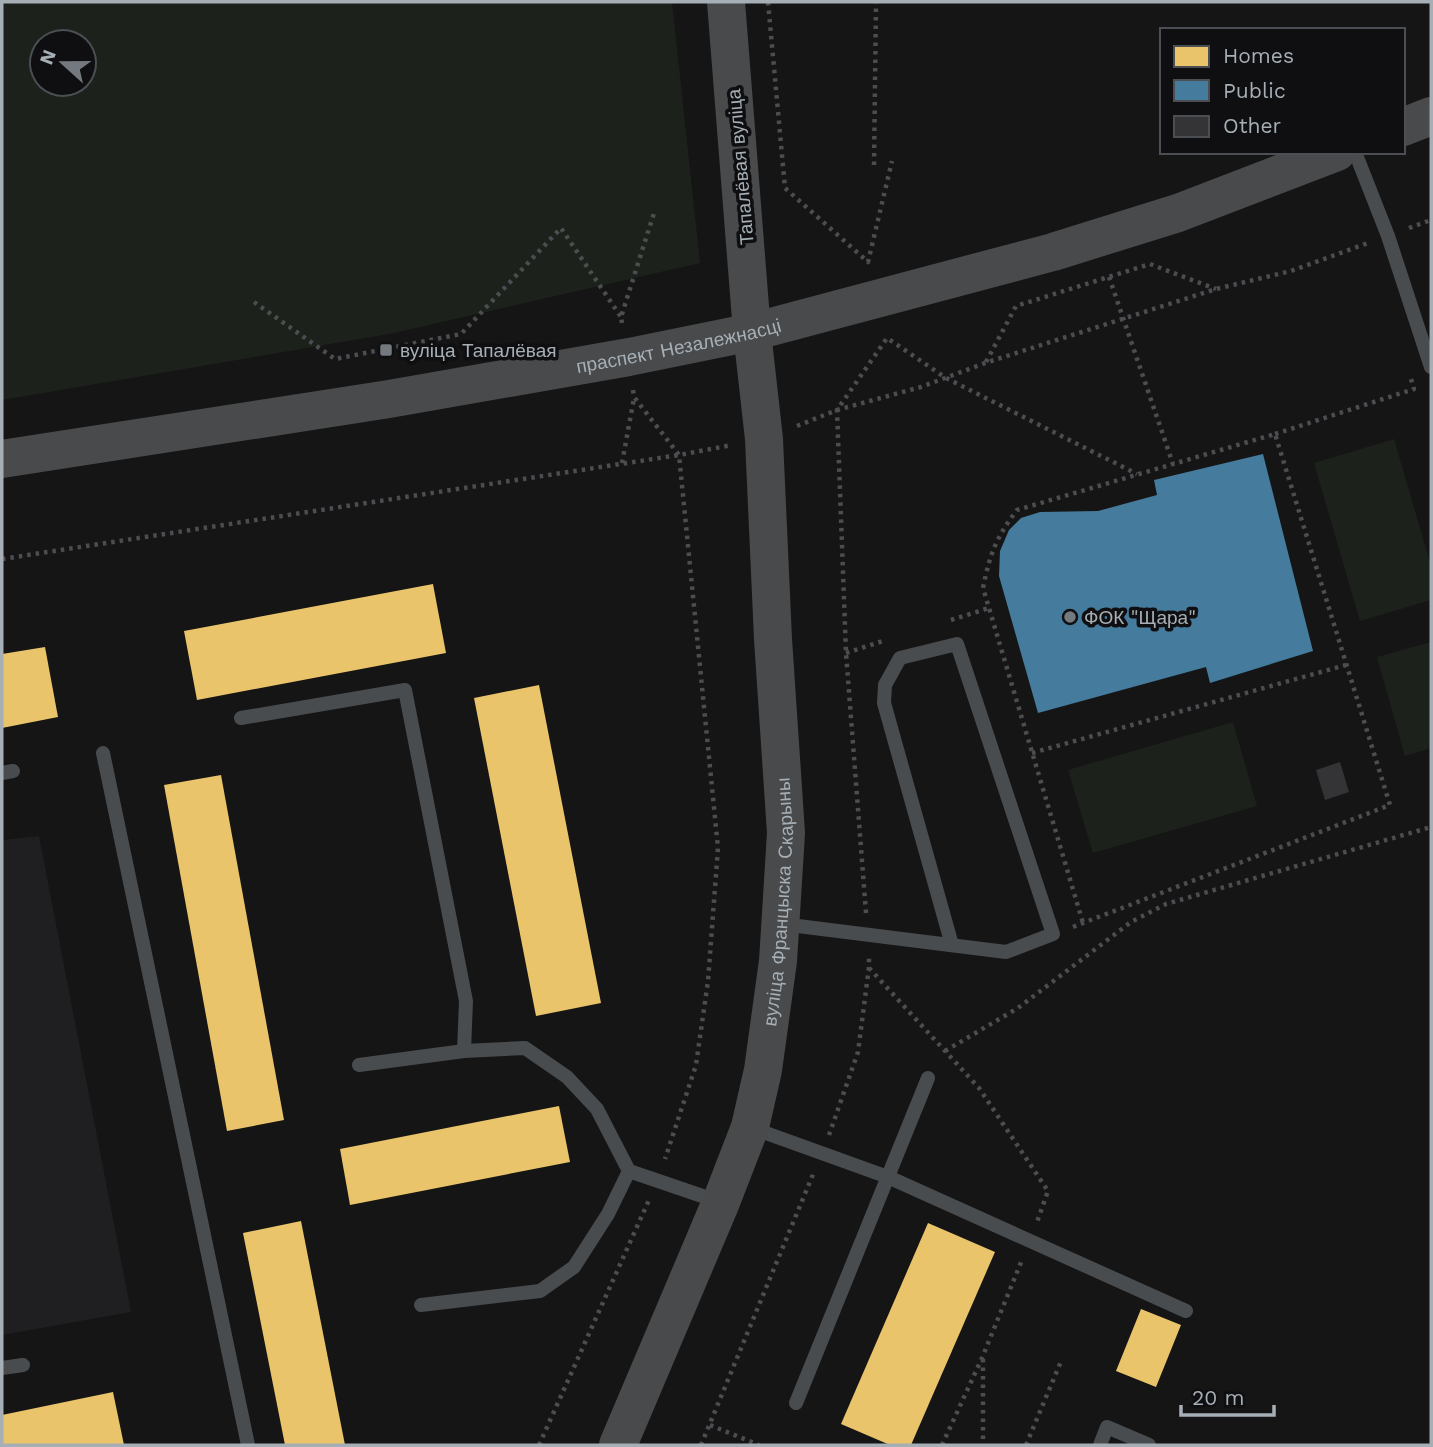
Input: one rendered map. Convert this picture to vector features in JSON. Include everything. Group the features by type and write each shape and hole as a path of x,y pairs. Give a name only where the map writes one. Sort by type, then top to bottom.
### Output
{"main road":[{"name":"Тапалёвая вуліца","path":"726,2 752,332"},
{"path":"1405,126 1431,116"},
{"name":"праспект Незалежнасці","path":"2,459 376,401 629,357 752,332 1078,244 1178,213 1332,154"},
{"name":"вуліца Францыска Скарыны","path":"618,1445 750,1127 763,1070 778,961 786,833 773,639 764,439 752,332"}],"lane":[{"path":"1356,154 1388,236 1431,367"},
{"path":"781,924 1006,952 1053,934 957,644 900,658 885,685 884,703 952,944"},
{"path":"241,718 405,690 466,1001 464,1051"},
{"path":"103,752 248,1445"},
{"path":"359,1065 464,1051 525,1048 567,1077 597,1110 629,1171 721,1202"},
{"path":"796,1403 928,1078"},
{"path":"750,1127 888,1177 1186,1311"},
{"path":"421,1305 540,1291 574,1266 608,1214 629,1171"},
{"path":"2,1368 23,1365"},
{"path":"1100,1445 1107,1427 1149,1445"}],"path":[{"path":"768,2 785,188 868,262 892,161"},
{"path":"874,165 876,2"},
{"path":"621,317 654,210"},
{"path":"2,559 680,456 764,439 837,410 946,379 985,363 1216,289 1291,271 1431,220"},
{"path":"254,302 335,359 461,334 561,228 621,317 634,397 622,463"},
{"path":"1368,243 1372,256"},
{"path":"985,363 1016,306 1150,264 1216,289"},
{"path":"1109,277 1173,464"},
{"path":"837,410 887,338 946,379 1138,474"},
{"path":"1083,923 983,588 989,559 999,534 1017,510 1275,435 1414,388 1410,375"},
{"path":"540,1445 657,1181 696,1065 708,981 718,848 680,456 634,397"},
{"path":"1053,934 1390,805 1275,435"},
{"path":"1032,753 1346,665"},
{"path":"946,1051 1018,1008 1131,922 1166,904 1431,827"},
{"path":"983,1356 983,1445"},
{"path":"1026,1445 1062,1359"},
{"path":"710,1425 759,1445"}],"shaded area":[{"path":"2,2 672,2 700,263 389,334 2,400"},
{"path":"1394,439 1431,566 1431,600 1360,621 1314,463"},
{"path":"1431,642 1431,748 1405,756 1377,657"},
{"path":"1233,722 1257,806 1093,853 1068,770"},
{"path":"39,836 131,1312 2,1335 2,840"}],"building: Homes":[{"path":"433,584 446,653 197,700 184,631"},
{"path":"45,647 58,717 2,728 2,654"},
{"path":"539,685 601,1003 536,1016 474,698"},
{"path":"221,775 284,1120 227,1131 164,785"},
{"path":"559,1106 570,1162 350,1205 340,1149"},
{"path":"301,1221 345,1445 285,1445 243,1233"},
{"path":"928,1223 995,1252 911,1445 890,1445 841,1424"},
{"path":"1141,1309 1181,1325 1156,1387 1116,1371"},
{"path":"113,1392 124,1445 3,1445 2,1415"}],"building: Public":[{"path":"1263,454 1313,651 1210,683 1206,667 1038,713 999,576 1000,551 1009,530 1021,518 1040,512 1098,511 1157,495 1154,480"}],"building: Other":[{"path":"1340,762 1349,792 1325,800 1316,770"}],"place":[{"name":"вуліца Тапалёвая","path":"386,350"},
{"name":"ФОК \"Щара\"","path":"1070,617"}]}
